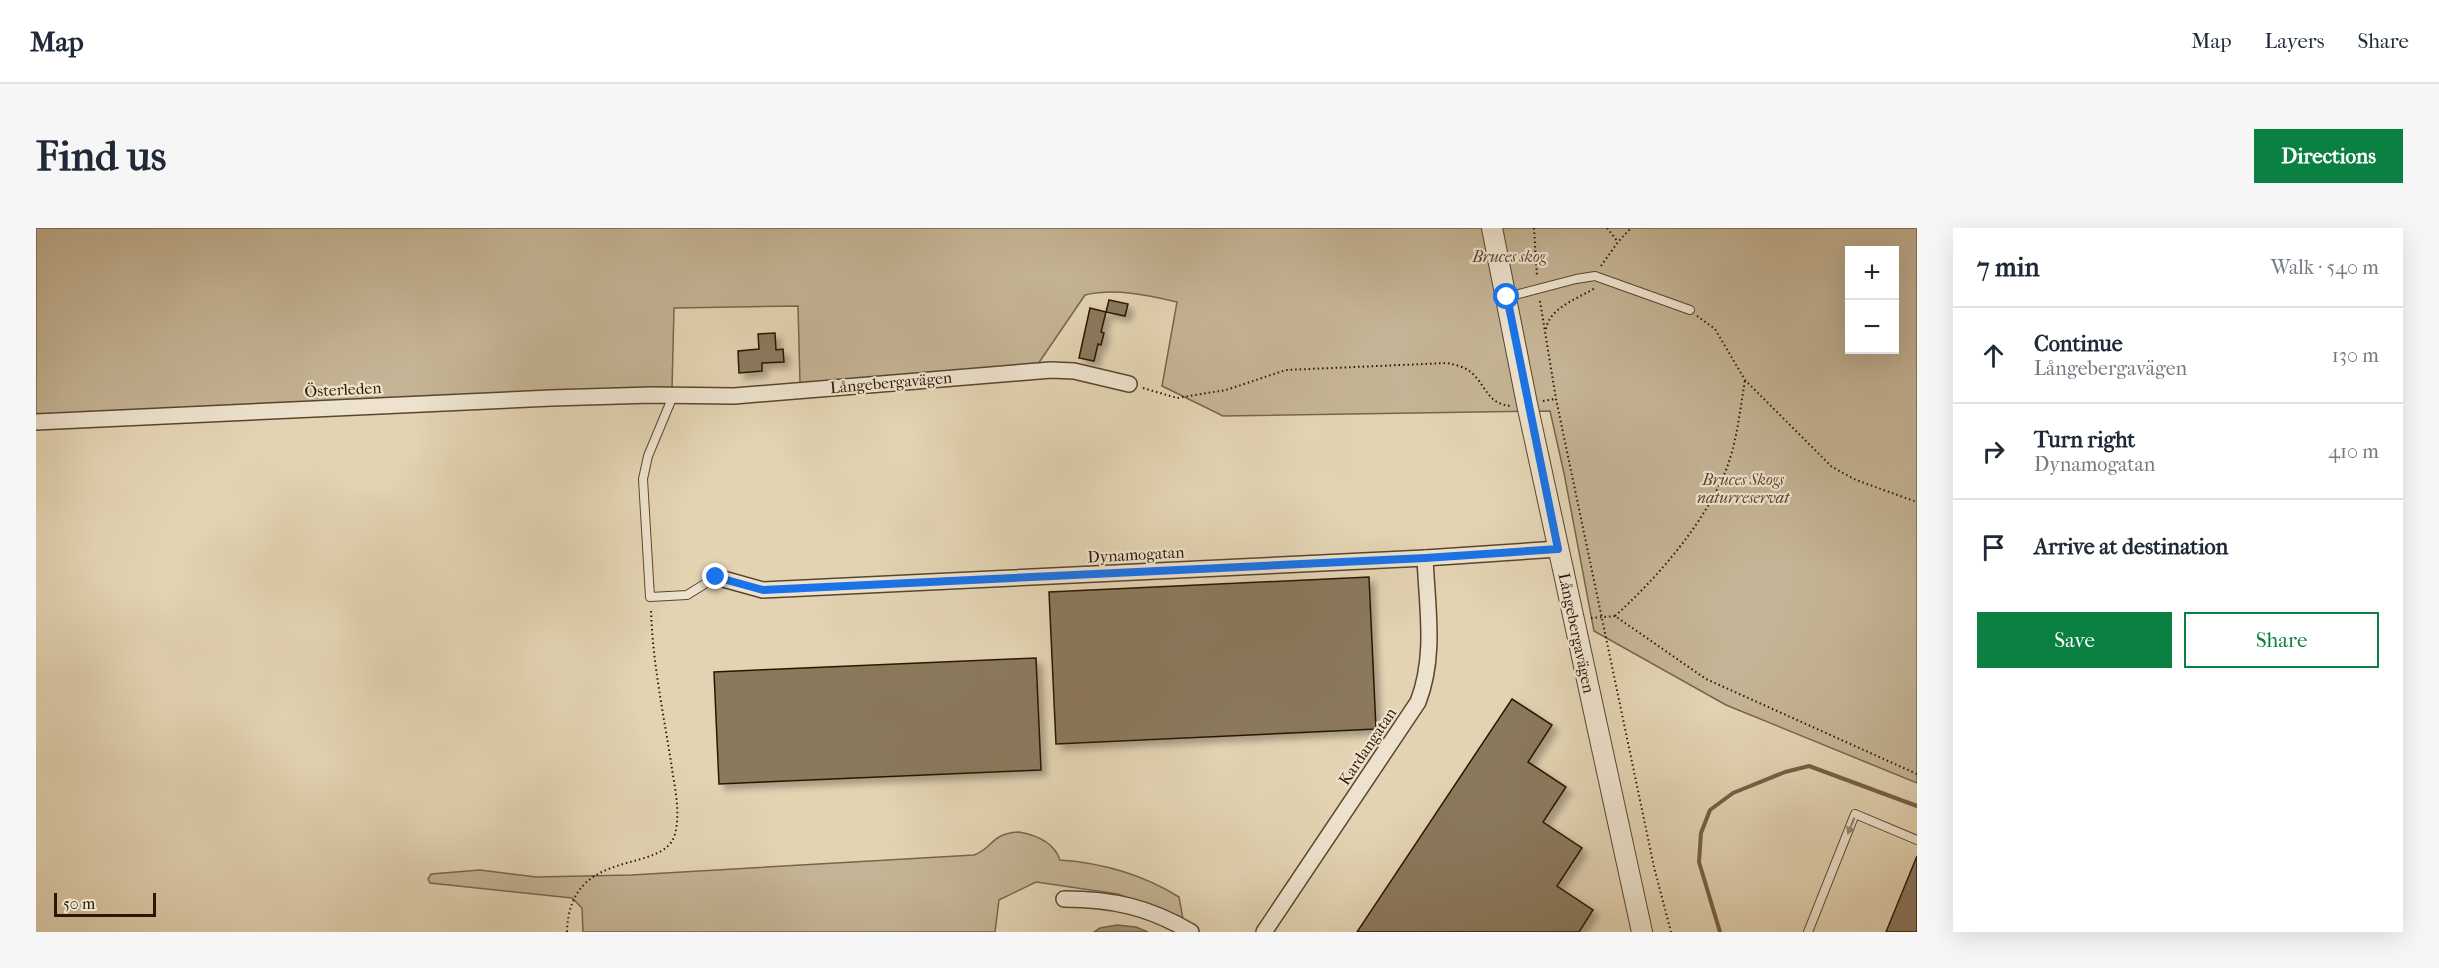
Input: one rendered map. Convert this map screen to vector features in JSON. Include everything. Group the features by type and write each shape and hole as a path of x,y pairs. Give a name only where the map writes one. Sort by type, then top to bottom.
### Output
{"street":[{"name":"Långebergavägen","path":"1492,228 1527,404 1642,932"},
{"name":"Långebergavägen","path":"652,395 706,397 761,394 1051,370 1074,371 1129,384"},
{"name":"Österleden","path":"36,422 652,395"},
{"name":"Dynamogatan","path":"716,577 763,590 1425,558 1558,549"},
{"name":"Kardangatan","path":"1264,932 1418,702 1426,681 1430,654 1425,558"},
{"path":"1064,899 1099,899 1122,903 1169,920 1191,932"}],"lane":[{"path":"1507,297 1595,276 1690,310"},
{"path":"673,396 648,456 643,479 650,597 687,595 716,577"},
{"path":"1808,932 1855,814 1917,840"}],"path":[{"path":"1534,228 1538,289 1556,399 1654,867 1671,932"},
{"path":"1607,228 1618,242"},
{"path":"1595,276 1618,242 1631,228"},
{"path":"1546,332 1547,323 1555,311 1608,281"},
{"path":"1690,310 1715,329 1745,380 1832,466 1857,480 1917,502"},
{"path":"1129,384 1177,398 1226,390 1286,370 1447,363 1457,365 1473,375 1494,402 1513,406 1556,399"},
{"path":"1575,620 1615,616 1637,596 1668,561 1709,504 1726,469 1736,433 1745,380"},
{"path":"567,932 568,914 580,889 604,870 655,856 664,850 675,834 676,799 651,622 650,597"},
{"path":"1615,616 1706,678 1917,774"}],"green space":[{"name":"Bruces Skogs naturreservat","path":"36,228 1917,228 1917,783 1726,705 1594,631 1550,411 1223,416 1162,386 1177,302 1119,292 1085,295 1038,364 800,383 798,306 674,308 672,389 36,419"},
{"path":"1019,832 1044,840 1053,848 1060,860 1122,871 1165,889 1179,897 1183,919 1118,894 1036,882 999,900 995,932 583,932 582,908 572,898 430,883 428,879 431,874 480,870 536,877 631,875 974,855 1002,835"}],"shaded area":[{"path":"1117,925 1136,927 1148,932 1094,932 1100,928"}],"building":[{"path":"1109,300 1128,304 1125,316 1106,312"},
{"path":"1090,308 1106,312 1101,332 1104,333 1101,345 1098,344 1094,361 1079,358"},
{"path":"775,333 776,350 783,349 784,362 762,363 762,371 739,373 738,351 759,349 758,334"},
{"path":"1369,577 1376,729 1056,744 1049,592"},
{"path":"1036,658 1041,770 719,784 714,672"},
{"path":"1512,699 1552,725 1528,762 1566,787 1543,822 1582,848 1557,886 1593,910 1579,932 1357,932"},
{"path":"1917,856 1917,932 1886,932"}],"waterway":[{"path":"1720,932 1699,862 1701,833 1710,810 1733,793 1785,772 1809,766 1917,806"}],"route":[{"path":"716,577 763,590 1425,558 1558,549 1507,297"}],"park label":[{"name":"Bruces skog","path":"1509,256"}]}
